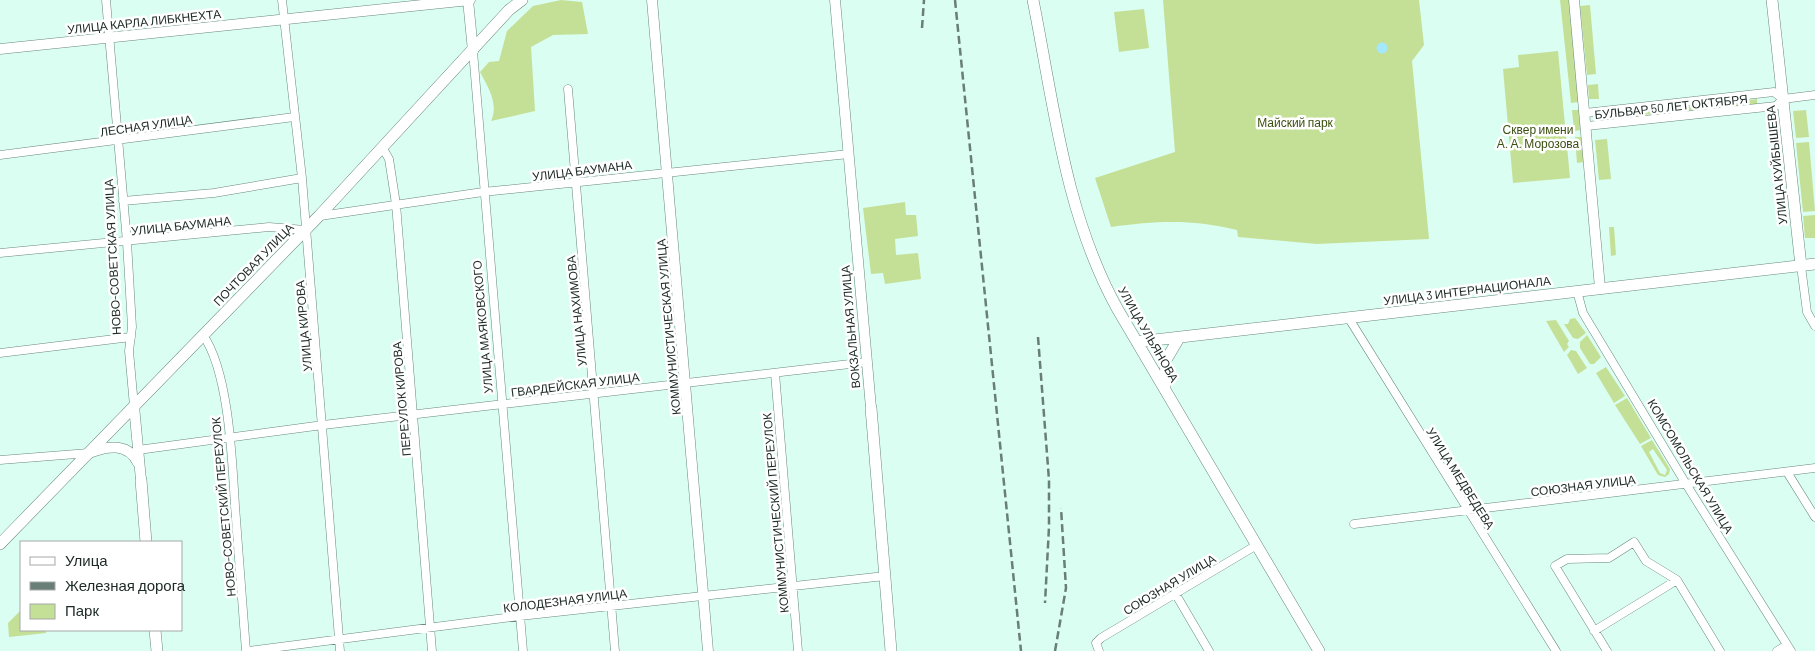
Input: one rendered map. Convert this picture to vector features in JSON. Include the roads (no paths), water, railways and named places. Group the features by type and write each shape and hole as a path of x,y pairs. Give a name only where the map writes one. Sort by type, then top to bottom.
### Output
{"main road":[{"name":"ПОЧТОВАЯ УЛИЦА","path":"0,544 319,216 509,10 522,0"},
{"name":"УЛИЦА УЛЬЯНОВА","path":"1033,0 1057,132 1079,218 1099,272 1137,342 1318,651"},
{"name":"УЛИЦА КУЙБЫШЕВА","path":"1772,0 1800,266"},
{"name":"УЛИЦА 3 ИНТЕРНАЦИОНАЛА","path":"1137,342 1815,264"},
{"path":"1166,391 1164,378 1166,360 1179,338"},
{"name":"ВОКЗАЛЬНАЯ УЛИЦА","path":"871,408 891,651"},
{"name":"НОВО-СОВЕТСКАЯ УЛИЦА","path":"141,480 146,541"},
{"path":"154,631 156,651"}],"street":[{"name":"НОВО-СОВЕТСКАЯ УЛИЦА","path":"106,0 127,242 132,327 129,351 141,480"},
{"name":"УЛИЦА КИРОВА","path":"282,0 302,178 340,651"},
{"name":"УЛИЦА КАРЛА ЛИБКНЕХТА","path":"0,49 468,0"},
{"name":"УЛИЦА МАЯКОВСКОГО","path":"468,0 523,651"},
{"name":"КОММУНИСТИЧЕСКАЯ УЛИЦА","path":"652,0 708,651"},
{"name":"ВОКЗАЛЬНАЯ УЛИЦА","path":"835,0 871,408"},
{"path":"1574,0 1587,126 1600,288"},
{"name":"УЛИЦА НАХИМОВА","path":"568,89 574,183 595,393 616,651"},
{"path":"1585,113 1774,92 1783,99"},
{"name":"БУЛЬВАР 50 ЛЕТ ОКТЯБРЯ","path":"1587,126 1776,106 1783,99 1815,95"},
{"name":"ЛЕСНАЯ УЛИЦА","path":"0,155 294,117"},
{"name":"ПЕРЕУЛОК КИРОВА","path":"382,147 389,159 396,204 432,651"},
{"name":"УЛИЦА БАУМАНА","path":"319,216 483,192 667,171 849,154"},
{"path":"123,201 214,193 302,178"},
{"name":"УЛИЦА БАУМАНА","path":"0,253 269,227 305,230"},
{"name":"УЛИЦА КУЙБЫШЕВА","path":"1800,266 1807,312 1815,326"},
{"name":"КОМСОМОЛЬСКАЯ УЛИЦА","path":"1578,291 1583,313 1686,484 1789,648"},
{"name":"УЛИЦА МЕДВЕДЕВА","path":"1348,317 1556,651"},
{"name":"НОВО-СОВЕТСКИЙ ПЕРЕУЛОК","path":"203,335 211,345 218,365 230,437 247,651"},
{"path":"0,353 131,337"},
{"name":"ГВАРДЕЙСКАЯ УЛИЦА","path":"138,450 413,414 867,362"},
{"name":"КОММУНИСТИЧЕСКИЙ ПЕРЕУЛОК","path":"775,373 798,651"},
{"path":"0,460 89,453 102,448 120,447 131,452 139,466"},
{"name":"СОЮЗНАЯ УЛИЦА","path":"1354,524 1815,468"},
{"path":"1787,472 1815,516"},
{"path":"1607,651 1555,566 1567,559 1610,558 1634,542 1646,561 1677,580 1720,651"},
{"name":"СОЮЗНАЯ УЛИЦА","path":"1097,647 1175,593 1255,546"},
{"name":"КОЛОДЕЗНАЯ УЛИЦА","path":"247,651 520,616 885,576"},
{"path":"1594,631 1677,580"},
{"path":"1175,593 1209,651"},
{"path":"1777,651 1789,648"}],"water":[{"path":"1382,42 1388,48 1382,54 1376,48"}],"railway":[{"path":"922,28 924,0"},
{"path":"955,0 1021,651"},
{"path":"1038,337 1049,480 1049,527 1045,603"},
{"path":"1055,651 1066,588 1061,508"}],"park label":[{"name":"Майский парк","path":"1295,122"},
{"name":"Сквер имени А. А. Морозова","path":"1538,136"}]}
